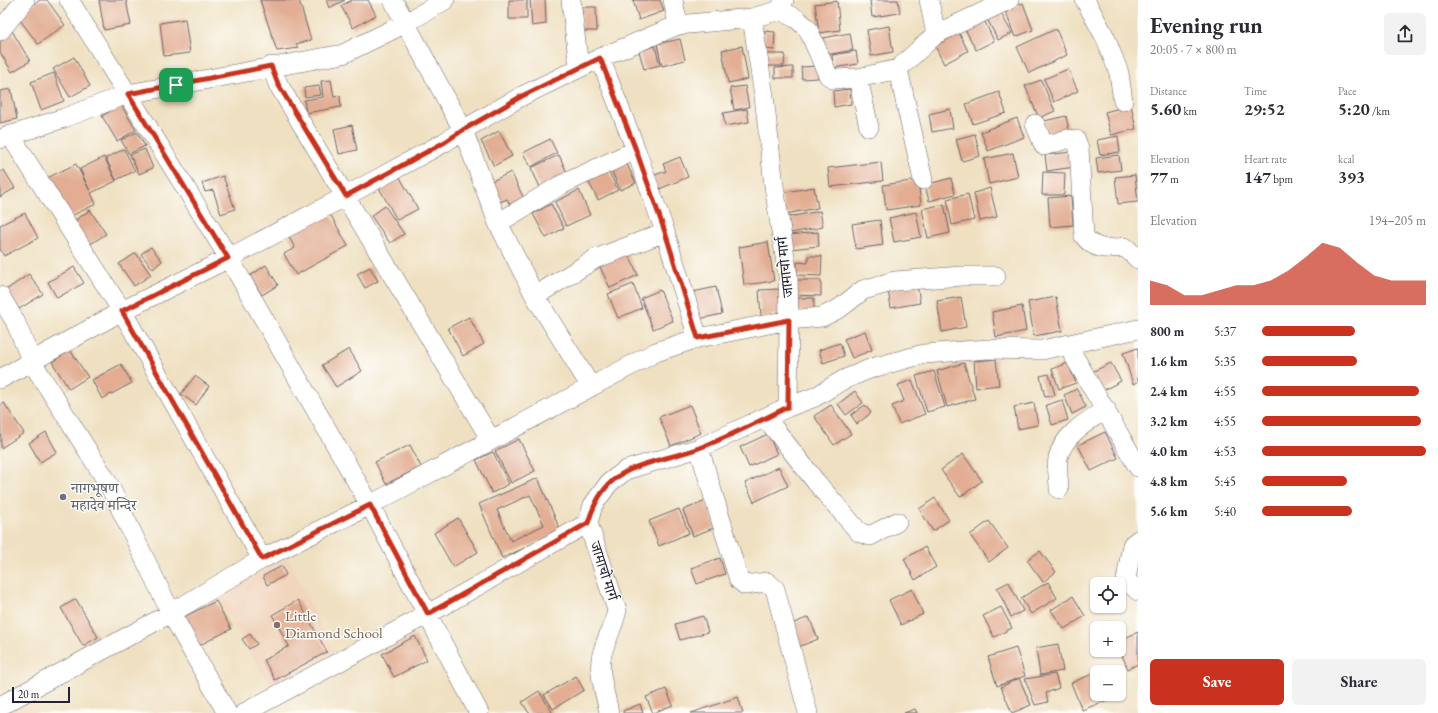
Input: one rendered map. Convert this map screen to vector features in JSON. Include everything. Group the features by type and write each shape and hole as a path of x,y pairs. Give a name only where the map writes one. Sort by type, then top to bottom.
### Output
{"street":[{"path":"0,31 25,0"},
{"path":"69,0 228,258 370,505 479,713"},
{"path":"393,0 463,130 498,223 535,296 591,387"},
{"path":"262,559 122,311 5,137 64,118 128,94 271,66 343,54 445,0"},
{"path":"571,0 579,68"},
{"path":"673,0 678,25"},
{"path":"929,0 936,34"},
{"path":"0,379 122,311 228,258 346,196 445,142 522,96 600,58 678,25 752,18 782,5 808,29 828,75 833,79 858,78 898,69 936,34 1009,0"},
{"path":"1085,0 1106,37 1119,73 1123,101"},
{"name":"जामाचो मार्ग","path":"609,713 601,670 602,655 615,623 617,610 588,523 593,505 609,483 626,470 699,448 788,407 788,276 774,186 764,96 752,18"},
{"path":"600,58 636,150 665,232 698,338"},
{"path":"271,66 278,84 491,440"},
{"path":"898,69 923,180"},
{"path":"858,78 869,127"},
{"path":"1035,124 1044,146 1067,139 1076,140 1079,148 1084,236 1090,244 1107,249 1125,247 1138,259"},
{"path":"498,223 561,185 636,150"},
{"path":"535,296 595,259 665,232"},
{"path":"0,706 171,613 262,559 370,505 656,352 698,338 789,320 822,318 840,308 863,290 895,281 962,276 996,276"},
{"path":"0,296 15,321 32,362 108,483 171,613 227,713"},
{"path":"788,407 814,397 843,380 872,368 924,354 988,349 1042,350 1068,346 1138,329"},
{"path":"1068,346 1138,467"},
{"path":"1059,489 1058,458 1066,441 1079,428 1106,410"},
{"path":"766,418 816,482 859,532 870,536 898,522"},
{"path":"699,448 739,580 746,585 767,582 775,589 808,713"},
{"path":"244,713 428,614 588,523"},
{"path":"1138,540 1132,545 1126,580 1138,591"}],"shaded area":[{"name":"Little Diamond School","path":"287,557 334,652 271,688 218,598"}],"building":[{"path":"40,0 47,0 65,25 38,44 17,16"},
{"path":"99,0 126,0 131,25 104,30"},
{"path":"260,0 299,0 311,40 296,44 298,48 277,51"},
{"path":"326,0 345,0 329,8"},
{"path":"352,0 368,0 376,15 353,28 341,6"},
{"path":"509,0 527,0 527,19 509,19"},
{"path":"530,0 545,0 546,24 532,26"},
{"path":"633,0 660,0 664,11 639,20"},
{"path":"870,0 898,0 900,13 872,17"},
{"path":"837,1 840,30 819,33 815,4"},
{"path":"1023,3 1033,30 1015,37 1005,10"},
{"path":"582,7 596,7 597,31 582,31"},
{"path":"999,10 1012,33 998,40 986,17"},
{"path":"185,19 190,53 164,56 160,23"},
{"path":"984,20 994,41 976,50 965,29"},
{"path":"889,26 893,52 871,56 867,30"},
{"path":"1056,29 1067,55 1029,73 1017,47"},
{"path":"12,31 30,61 12,72 0,52 0,39"},
{"path":"765,31 775,32 774,50 764,49"},
{"path":"850,33 853,50 826,55 823,38"},
{"path":"959,33 968,51 944,64 935,46"},
{"path":"680,39 685,60 662,66 657,44"},
{"path":"655,46 660,65 644,69 639,51"},
{"path":"742,46 748,79 728,83 722,50"},
{"path":"856,51 858,64 833,68 832,55"},
{"path":"765,54 785,54 784,66 764,66"},
{"path":"74,57 90,86 70,97 53,69"},
{"path":"818,66 818,78 802,79 801,67"},
{"path":"793,67 793,78 775,78 775,68"},
{"path":"1068,69 1078,91 1054,102 1044,79"},
{"path":"54,73 64,101 41,110 31,82"},
{"path":"331,80 334,97 340,96 341,107 306,113 304,100 323,97 321,81"},
{"path":"1041,80 1055,111 1039,118 1025,86"},
{"path":"319,86 321,95 305,97 304,88"},
{"path":"745,86 749,107 734,110 730,88"},
{"path":"11,89 17,119 0,123 0,91"},
{"path":"850,89 851,104 834,107 833,91"},
{"path":"999,92 1006,113 973,124 966,104"},
{"path":"121,105 136,130 117,141 102,116"},
{"path":"1131,105 1136,129 1111,135 1105,112"},
{"path":"747,109 749,122 725,126 723,113"},
{"path":"950,109 953,128 932,132 929,114"},
{"path":"1066,116 1070,135 1048,140 1044,121"},
{"path":"1017,118 1024,137 988,151 981,132"},
{"path":"352,125 357,150 339,154 334,129"},
{"path":"499,131 512,156 494,166 481,141"},
{"path":"137,132 145,146 129,154 121,140"},
{"path":"975,134 980,156 962,161 956,139"},
{"path":"1118,136 1120,152 1100,155 1097,140"},
{"path":"550,139 557,153 531,167 523,153"},
{"path":"124,149 135,171 116,180 106,158"},
{"path":"145,149 153,168 139,174 130,155"},
{"path":"1072,152 1075,167 1047,171 1045,155"},
{"path":"1013,153 1018,177 989,184 984,159"},
{"path":"559,155 568,175 541,189 531,168"},
{"path":"1119,155 1121,170 1098,173 1096,158"},
{"path":"104,157 116,181 91,193 96,204 67,218 47,178 76,164 90,191 80,169"},
{"path":"680,157 688,177 657,190 652,176 666,171 663,164"},
{"path":"625,160 636,183 620,190 610,167"},
{"path":"881,162 883,181 830,187 828,168"},
{"path":"606,166 618,190 598,200 586,177"},
{"path":"4,170 15,188 0,197 0,172"},
{"path":"511,172 525,201 512,209 507,199 498,203 488,183"},
{"path":"1043,172 1065,173 1064,195 1042,195"},
{"path":"398,174 418,209 397,220 378,186"},
{"path":"1135,175 1138,202 1118,204 1115,177"},
{"path":"223,176 235,209 221,214 213,190 205,192 202,183"},
{"path":"951,178 955,194 929,201 925,185"},
{"path":"918,180 921,205 886,210 883,185"},
{"path":"814,187 818,208 785,214 781,193"},
{"path":"990,188 997,217 980,221 974,193"},
{"path":"579,190 590,215 566,226 555,202"},
{"path":"968,194 974,220 952,225 947,199"},
{"path":"1071,196 1073,225 1050,227 1048,198"},
{"path":"551,204 564,228 546,238 533,214"},
{"path":"944,204 950,233 928,238 922,209"},
{"path":"385,206 404,234 390,243 371,216"},
{"path":"90,210 106,234 86,247 70,224"},
{"path":"820,211 823,227 791,233 788,217"},
{"path":"329,212 348,246 296,275 284,254 295,248 288,235"},
{"path":"916,212 921,237 894,242 889,218"},
{"path":"25,213 38,238 4,256 0,249 0,225"},
{"path":"880,220 883,245 856,249 852,224"},
{"path":"818,232 819,246 790,249 789,235"},
{"path":"768,242 774,281 744,285 739,247"},
{"path":"151,247 162,261 153,269 141,254"},
{"path":"627,251 638,275 610,288 599,265"},
{"path":"136,253 151,275 134,286 119,264"},
{"path":"808,256 822,256 821,276 797,275 797,262 808,263"},
{"path":"266,265 278,285 262,295 250,276"},
{"path":"74,267 84,283 57,298 48,282"},
{"path":"370,267 378,281 365,288 357,274"},
{"path":"29,274 43,294 19,309 6,290"},
{"path":"794,280 821,280 821,296 794,295"},
{"path":"633,284 642,308 618,318 608,294"},
{"path":"917,284 920,303 891,308 888,290"},
{"path":"716,287 722,314 699,319 693,292"},
{"path":"780,289 782,315 761,316 759,290"},
{"path":"660,290 673,321 653,329 641,298"},
{"path":"961,297 966,327 942,332 937,301"},
{"path":"1056,297 1062,331 1034,336 1028,302"},
{"path":"797,298 814,298 814,311 797,311"},
{"path":"1022,306 1026,331 996,337 992,312"},
{"path":"469,317 484,344 463,356 448,328"},
{"path":"865,331 872,350 852,358 844,339"},
{"path":"840,343 844,356 823,363 819,350"},
{"path":"1138,348 1138,382 1133,384 1123,353"},
{"path":"349,349 362,371 336,387 322,365"},
{"path":"70,350 88,377 69,389 52,362"},
{"path":"996,359 999,385 976,388 974,361"},
{"path":"964,363 975,399 947,407 937,371"},
{"path":"1068,363 1076,383 1059,389 1052,369"},
{"path":"1111,363 1121,381 1102,391 1092,372"},
{"path":"121,364 132,383 102,399 92,380"},
{"path":"934,371 945,407 927,412 916,376"},
{"path":"1049,374 1055,395 1045,397 1040,376"},
{"path":"195,376 209,386 196,405 181,394"},
{"path":"912,380 925,414 899,424 892,406 904,401 898,385"},
{"path":"1077,389 1086,407 1072,414 1064,395"},
{"path":"855,391 863,403 846,415 838,404"},
{"path":"1062,400 1068,420 1052,425 1046,405"},
{"path":"4,403 24,433 1,448 0,406"},
{"path":"1034,403 1038,425 1018,429 1014,407"},
{"path":"690,405 701,433 671,446 659,417"},
{"path":"831,405 851,434 834,445 814,416"},
{"path":"865,405 871,413 857,424 851,415"},
{"path":"46,432 57,452 40,462 29,443"},
{"path":"1105,432 1118,458 1091,471 1078,445"},
{"path":"768,434 777,454 749,467 740,447"},
{"path":"519,439 535,471 511,483 495,451"},
{"path":"410,445 421,467 386,484 375,462"},
{"path":"493,452 509,484 492,493 476,460"},
{"path":"963,454 982,481 960,497 941,470"},
{"path":"779,467 788,486 754,502 745,483"},
{"path":"538,478 561,532 502,558 479,504","holes":["530,495 544,525 511,541 497,510"]},
{"path":"935,498 949,520 933,531 919,509"},
{"path":"706,501 716,527 693,536 683,510"},
{"path":"679,509 689,533 659,546 649,521"},
{"path":"458,518 478,552 453,567 434,533"},
{"path":"989,521 1008,548 989,562 970,535"},
{"path":"925,547 936,567 915,580 904,559"},
{"path":"1040,551 1056,572 1043,582 1027,560"},
{"path":"720,558 725,574 697,584 691,568"},
{"path":"282,566 286,575 267,585 263,576"},
{"path":"1009,582 1023,611 1011,617 997,588"},
{"path":"1048,582 1057,598 1031,614 1021,598"},
{"path":"912,589 923,614 901,625 889,600"},
{"path":"1073,596 1085,616 1064,629 1051,610"},
{"path":"76,599 98,637 83,646 61,608"},
{"path":"298,600 327,652 275,680 264,660 289,646 272,615"},
{"path":"216,601 231,629 198,646 184,617"},
{"path":"1001,607 1012,628 994,637 983,616"},
{"path":"703,616 708,632 680,640 675,624"},
{"path":"809,617 818,639 796,648 787,626"},
{"path":"1138,632 1138,664 1128,669 1123,657 1126,657 1126,637"},
{"path":"250,634 257,644 249,649 242,639"},
{"path":"415,636 427,660 394,677 382,654"},
{"path":"1058,644 1063,671 1040,675 1036,648"},
{"path":"1016,648 1025,676 997,686 988,657"},
{"path":"1055,674 1059,688 1046,693 1048,702 1035,705 1025,679"},
{"path":"1090,675 1090,701 1105,701 1082,710 1071,683"},
{"path":"576,676 584,690 553,709 544,695"},
{"path":"1019,678 1031,705 1012,713 1001,687"},
{"path":"666,689 673,705 653,713 646,697"},
{"path":"539,691 552,712 529,713 522,702"},
{"path":"738,697 743,713 691,713"},
{"path":"640,704 643,713 623,713 623,711"},
{"path":"915,709 917,713 904,713"}],"place":[{"name":"नागभूषण महादेव मन्दिर","path":"63,497"},
{"name":"Little Diamond School","path":"277,625"}],"route":[{"path":"600,58 636,150 665,232 698,338 789,320 788,407 699,448 626,470 609,483 593,505 588,523 428,614 370,505 262,559 122,311 228,258 128,94 176,85 271,66 278,84 346,196 445,142 522,96 600,58"}]}
